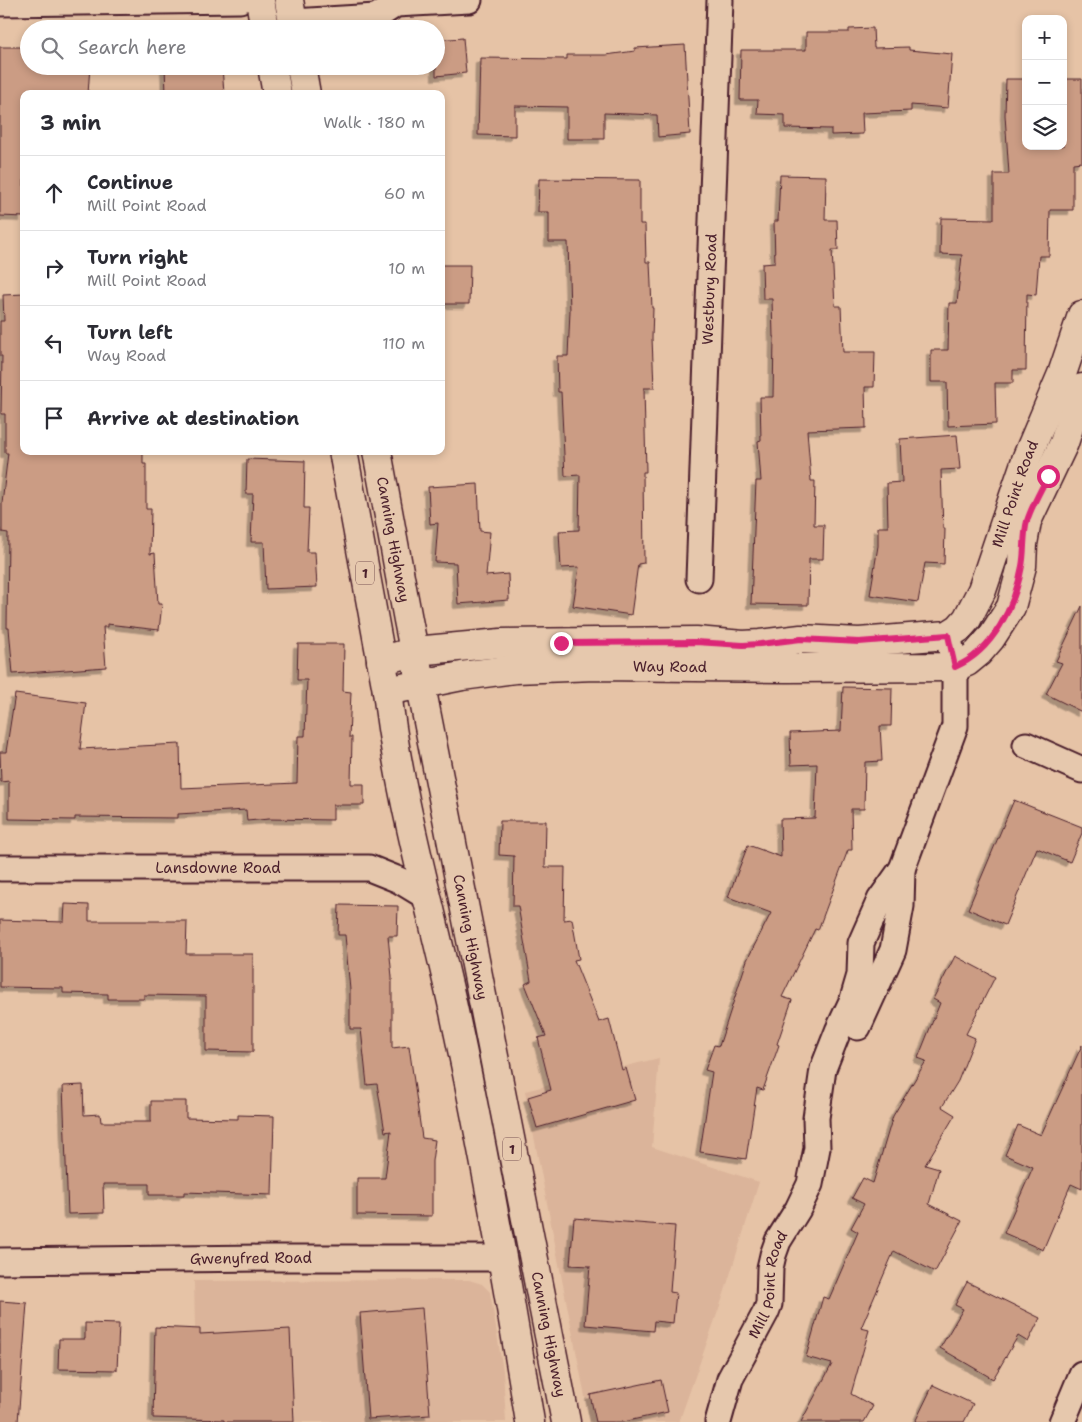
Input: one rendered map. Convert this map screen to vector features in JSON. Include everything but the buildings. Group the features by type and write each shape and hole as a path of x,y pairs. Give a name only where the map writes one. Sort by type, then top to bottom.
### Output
{"main road":[{"path":"260,0 263,20"},
{"path":"274,75 276,90"},
{"path":"303,75 305,90"},
{"name":"Mill Point Road","path":"948,635 959,628 967,619 982,590 1027,457 1080,326"},
{"name":"Mill Point Road","path":"955,667 968,662 978,653 991,638 1011,607 1022,566 1027,521 1064,443 1082,388"},
{"name":"Canning Highway","path":"344,455 387,691 392,729 488,1178 530,1422"},
{"name":"Canning Highway","path":"378,455 539,1295 566,1422"},
{"name":"Way Road","path":"381,661 415,651 501,643 687,641 743,645 801,639 859,642 948,635"},
{"name":"Way Road","path":"387,691 462,676 515,669 595,666 955,667"}],"street":[{"path":"7,2 240,0"},
{"path":"292,17 376,16 394,2 469,0"},
{"name":"Westbury Road","path":"699,579 720,0"},
{"name":"Mill Point Road","path":"864,994 860,975 861,944 880,900 902,869 955,726 955,667 948,635"},
{"path":"1026,745 1082,770"},
{"name":"Lansdowne Road","path":"0,868 369,868 399,880 427,897"},
{"name":"Mill Point Road","path":"718,1422 730,1379 769,1304 770,1268 778,1241 798,1209 810,1184 817,1148 816,1118 823,1069 864,994 894,950 901,906 902,869"},
{"name":"Gwenyfred Road","path":"0,1261 503,1258"},
{"path":"1062,1422 1082,1374"}],"shaded area":[{"path":"659,1058 652,1147 759,1182 724,1294 679,1422 590,1422 525,1091"},
{"path":"469,1280 482,1284 490,1292 503,1371 506,1422 197,1422 194,1281"}],"route":[{"path":"561,643 718,642 743,645 801,639 859,642 948,635 955,667 968,662 978,653 991,638 1011,607 1022,566 1027,521 1048,476"}]}
